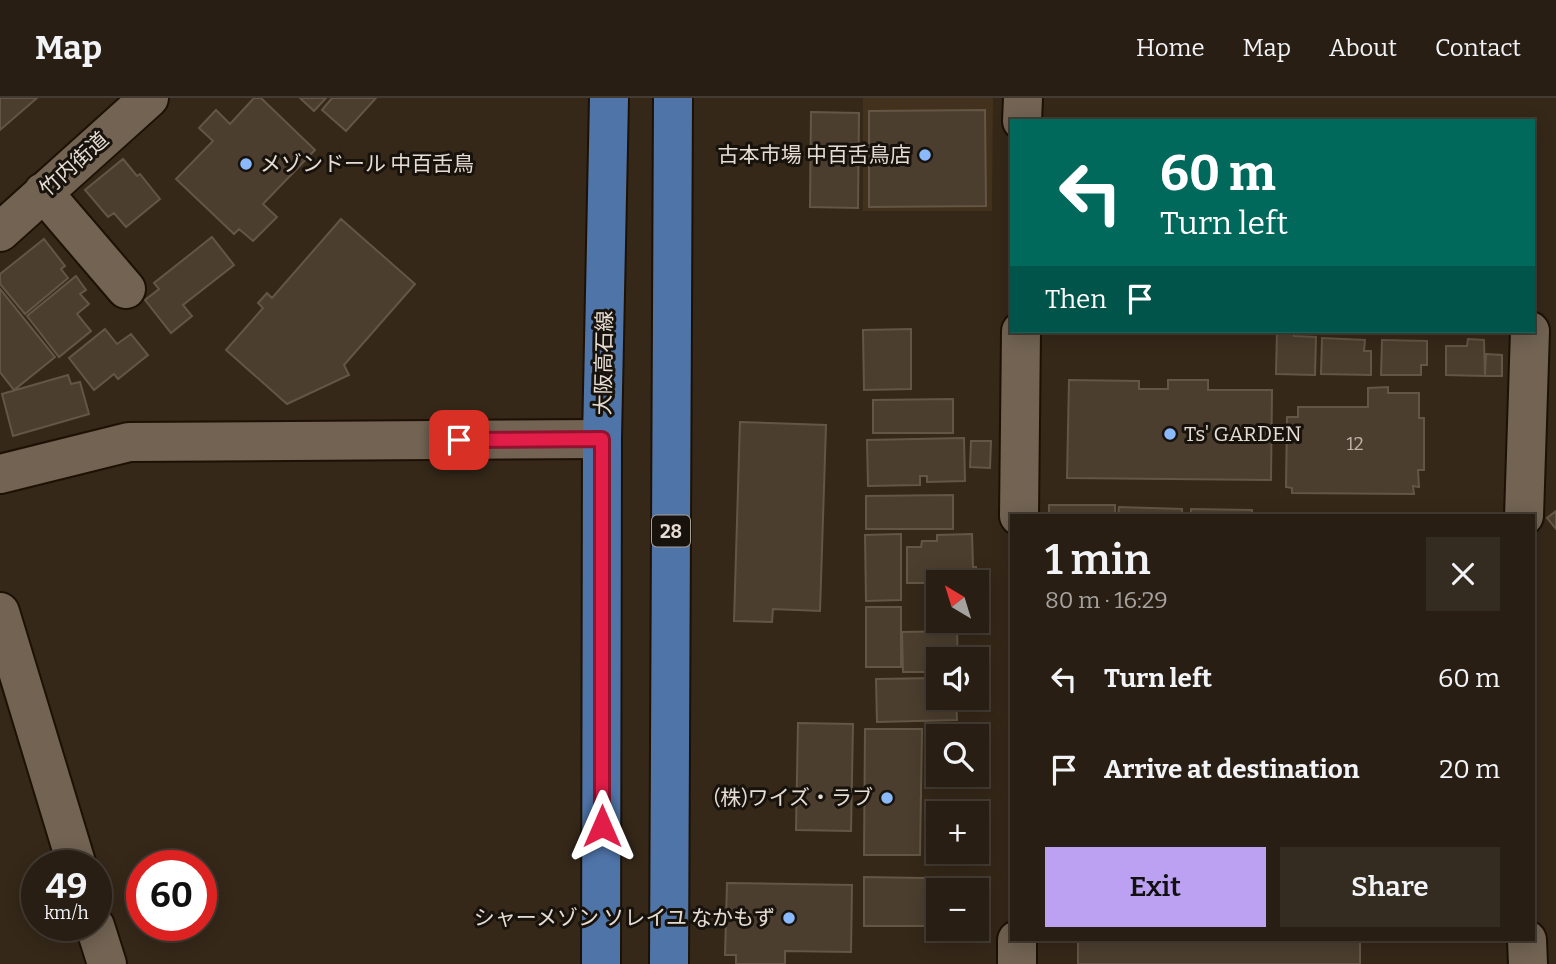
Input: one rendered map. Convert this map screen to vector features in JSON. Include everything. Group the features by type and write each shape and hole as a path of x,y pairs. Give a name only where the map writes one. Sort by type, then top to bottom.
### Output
{"main road":[{"name":"大阪高石線","path":"601,964 602,439 609,98"},
{"name":"28","path":"669,964 673,98"}],"street":[{"name":"竹内街道","path":"0,232 149,98"},
{"path":"1022,119 1023,98"},
{"path":"43,192 126,289"},
{"path":"1019,514 1021,333"},
{"path":"1524,514 1530,333"},
{"path":"0,474 129,442 602,439"},
{"path":"0,612 72,850"},
{"path":"100,941 107,964"},
{"path":"1017,941 1017,964"},
{"path":"1527,941 1528,964"}],"shaded area":[{"path":"863,98 993,98 992,211 863,211"}],"building":[{"path":"0,98 37,98 0,130"},
{"name":"メゾンドール 中百舌鳥","path":"254,98 261,98 315,150 263,204 277,217 253,241 239,229 234,234 176,179 213,141 199,128 216,110 230,124"},
{"path":"300,98 326,98 314,111"},
{"path":"332,98 376,98 346,131 322,110"},
{"path":"985,110 986,206 869,207 869,111"},
{"path":"811,112 859,113 858,208 810,207"},
{"path":"123,159 137,176 140,174 160,199 126,227 114,213 108,217 85,190"},
{"path":"341,219 415,284 344,365 349,375 287,404 226,350 263,308 258,303 267,293 272,298"},
{"path":"212,237 234,265 183,305 192,316 171,333 145,300 159,289 154,283"},
{"path":"44,239 65,266 61,269 68,278 25,314 0,284 0,274"},
{"path":"76,276 86,290 80,294 89,304 77,314 91,331 59,357 27,316"},
{"path":"0,289 55,357 14,390 0,372"},
{"path":"105,329 117,344 131,334 148,355 118,379 114,374 94,390 69,358"},
{"path":"911,329 911,389 864,390 863,330"},
{"path":"1277,333 1316,337 1315,375 1276,374"},
{"path":"1322,338 1365,340 1364,351 1371,351 1371,375 1321,374"},
{"path":"1468,339 1484,340 1485,376 1446,375 1446,346 1467,346"},
{"path":"1382,340 1427,341 1427,365 1421,365 1421,375 1381,375"},
{"path":"1486,354 1502,355 1502,376 1485,376"},
{"path":"68,375 71,384 80,382 89,414 13,436 2,394"},
{"name":"Ts' GARDEN","path":"1069,380 1139,381 1139,389 1168,389 1168,380 1208,380 1208,390 1272,390 1271,480 1067,478"},
{"path":"1388,387 1388,393 1419,393 1419,418 1424,418 1424,470 1418,470 1419,487 1413,486 1414,494 1292,493 1292,488 1286,487 1287,417 1298,417 1298,407 1368,407 1368,388"},
{"path":"953,399 953,433 873,433 873,400"},
{"path":"740,422 826,425 820,611 773,609 772,622 734,621"},
{"path":"964,438 965,481 927,482 927,476 920,476 920,485 868,486 867,440"},
{"path":"971,441 991,441 990,468 970,467"},
{"path":"953,495 953,529 866,529 866,496"},
{"path":"1049,505 1115,505 1115,514 1049,514"},
{"path":"1119,507 1182,509 1182,514 1118,514"},
{"path":"1191,509 1252,510 1252,514 1191,514"},
{"path":"1556,511 1556,529 1547,518"},
{"path":"1259,513 1329,514 1259,514"},
{"path":"901,534 901,600 866,601 865,535"},
{"path":"972,534 973,567 976,570 926,570 926,583 907,583 907,547 921,547 922,541 937,541 937,535"},
{"path":"866,607 901,607 901,667 866,667"},
{"path":"902,632 957,634 958,647 926,647 926,672 903,672"},
{"path":"926,678 926,710 957,710 957,720 877,722 876,679"},
{"path":"798,723 853,724 851,831 796,830"},
{"path":"865,729 922,729 920,855 864,855"},
{"path":"864,877 926,878 926,926 864,926"},
{"name":"シャーメゾン ソレイユ なかもず","path":"727,883 852,885 851,952 785,951 785,964 736,964 736,955 725,955"},
{"path":"1078,941 1360,941 1360,964 1078,964"}],"place":[{"name":"古本市場 中百舌鳥店","path":"925,155"},
{"name":"メゾンドール 中百舌鳥","path":"246,164"},
{"name":"Ts' GARDEN","path":"1170,434"},
{"name":"(株)ワイズ・ラブ","path":"887,798"},
{"name":"シャーメゾン ソレイユ なかもず","path":"789,918"}],"route":[{"path":"459,440 602,439 602,826"}]}
